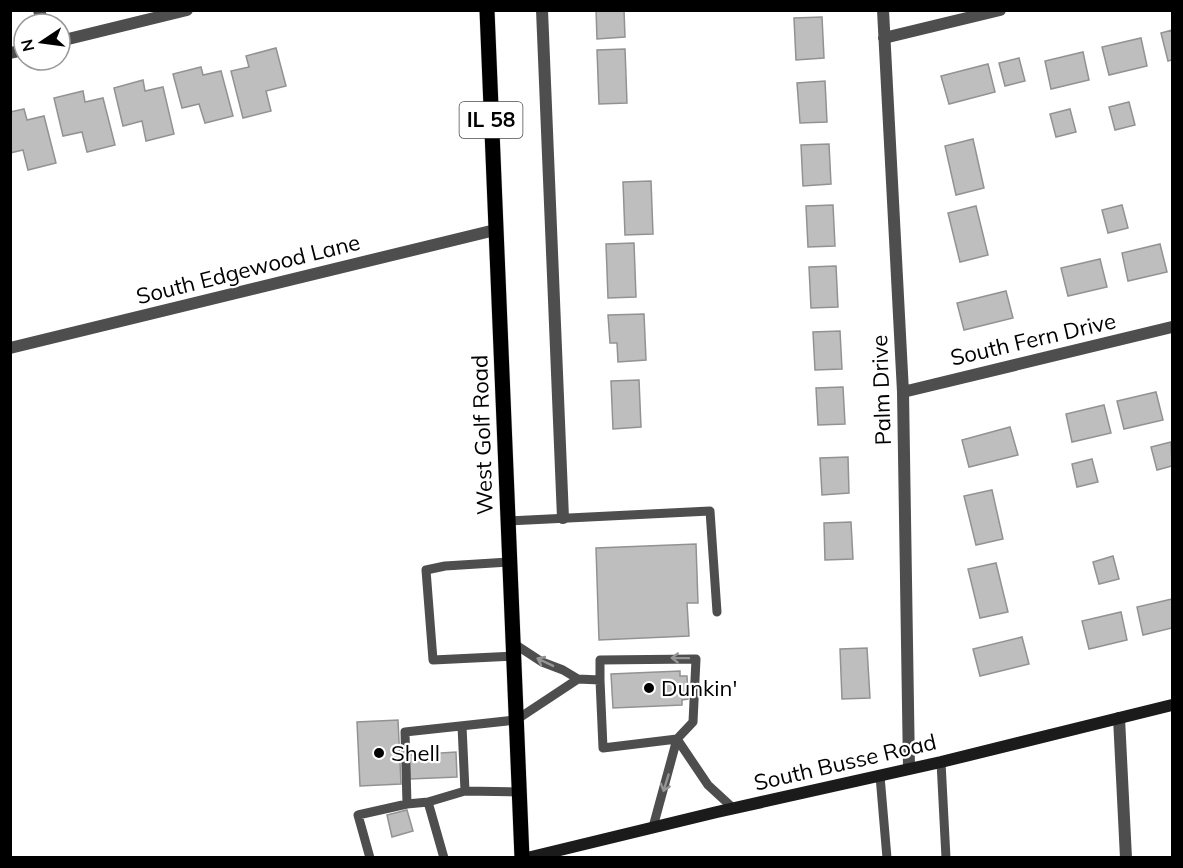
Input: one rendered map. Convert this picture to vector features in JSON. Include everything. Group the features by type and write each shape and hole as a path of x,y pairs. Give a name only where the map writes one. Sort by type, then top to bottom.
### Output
{"main road":[{"name":"West Golf Road","path":"487,10 522,858"},
{"name":"South Busse Road","path":"527,858 733,808 941,762 1173,705"}],"street":[{"path":"72,38 187,10"},
{"path":"542,10 563,518"},
{"name":"Palm Drive","path":"883,10 903,392 909,768"},
{"path":"884,38 1000,10"},
{"name":"South Edgewood Lane","path":"10,348 495,230"},
{"name":"South Fern Drive","path":"903,392 1173,327"},
{"path":"1119,718 1126,858"}],"lane":[{"path":"508,521 710,511 717,612"},
{"path":"509,562 446,566 426,570 433,660 513,649 578,680 600,680"},
{"path":"653,827 677,739 693,722 696,658 600,660 603,748 677,739"},
{"path":"407,804 405,732 516,720 578,680"},
{"path":"462,726 465,791"},
{"path":"677,739 708,786 733,808"},
{"path":"941,762 946,858"},
{"path":"880,776 887,858"},
{"path":"370,858 358,815 407,804 428,802 465,791 518,792"},
{"path":"428,802 444,858"}],"building":[{"path":"596,10 624,10 625,37 597,39"},
{"path":"822,17 824,58 796,60 794,18"},
{"path":"1172,30 1172,60 1168,61 1161,33"},
{"path":"1141,38 1147,66 1109,75 1102,47"},
{"path":"276,48 286,86 266,91 271,111 243,118 231,71 249,67 246,56"},
{"path":"625,49 627,103 599,104 597,50"},
{"path":"1083,52 1089,80 1051,89 1045,61"},
{"path":"1019,58 1025,81 1005,86 999,63"},
{"path":"988,64 995,92 949,104 941,76"},
{"path":"201,67 203,75 221,71 233,116 205,123 199,104 182,108 173,74"},
{"path":"143,80 145,91 163,87 174,134 146,141 142,121 123,126 114,88"},
{"path":"825,81 827,122 800,123 797,83"},
{"path":"83,91 85,102 103,98 115,145 87,152 82,132 63,136 54,98"},
{"path":"1129,102 1135,125 1115,130 1109,107"},
{"path":"24,109 27,120 44,116 56,163 28,170 23,150 10,153 10,112"},
{"path":"1070,109 1076,132 1056,137 1050,114"},
{"path":"973,139 984,188 956,195 945,146"},
{"path":"829,144 831,184 803,186 801,145"},
{"path":"651,181 653,234 625,235 623,182"},
{"path":"833,205 835,246 808,247 806,206"},
{"path":"1122,205 1128,228 1108,233 1102,210"},
{"path":"976,206 988,255 960,262 948,213"},
{"path":"634,243 636,297 608,298 606,244"},
{"path":"1160,244 1167,272 1128,281 1122,253"},
{"path":"1100,259 1107,287 1068,296 1061,268"},
{"path":"836,266 838,307 811,308 809,267"},
{"path":"1006,291 1013,318 964,330 957,303"},
{"path":"644,314 646,360 618,362 617,343 610,343 608,315"},
{"path":"840,331 842,369 815,370 813,332"},
{"path":"639,380 641,427 613,429 611,381"},
{"path":"843,387 845,424 818,425 816,388"},
{"path":"1156,392 1163,420 1124,429 1117,401"},
{"path":"1104,405 1111,433 1072,442 1066,414"},
{"path":"1010,427 1018,455 969,467 962,440"},
{"path":"1171,442 1172,466 1157,470 1151,447"},
{"path":"848,457 849,493 822,495 820,458"},
{"path":"1092,459 1098,482 1077,487 1072,464"},
{"path":"992,490 1003,539 976,545 964,496"},
{"path":"851,522 853,559 825,560 824,523"},
{"path":"696,544 698,603 687,603 689,636 599,640 596,548"},
{"path":"1113,556 1119,579 1099,584 1093,562"},
{"path":"996,563 1008,612 980,618 968,569"},
{"path":"1172,599 1172,628 1143,635 1137,607"},
{"path":"1121,612 1127,640 1089,649 1082,621"},
{"path":"1022,637 1029,664 980,676 973,649"},
{"path":"867,648 870,698 842,699 840,649"},
{"name":"Dunkin'","path":"680,671 680,676 687,676 688,699 682,700 682,705 613,708 611,674"},
{"name":"Shell","path":"398,720 401,784 360,786 357,722"},
{"name":"Shell","path":"456,752 457,777 410,779 409,755"},
{"name":"Shell","path":"407,810 413,831 392,837 387,815"}],"place":[{"name":"Dunkin'","path":"649,688"},
{"name":"Shell","path":"379,753"}]}
